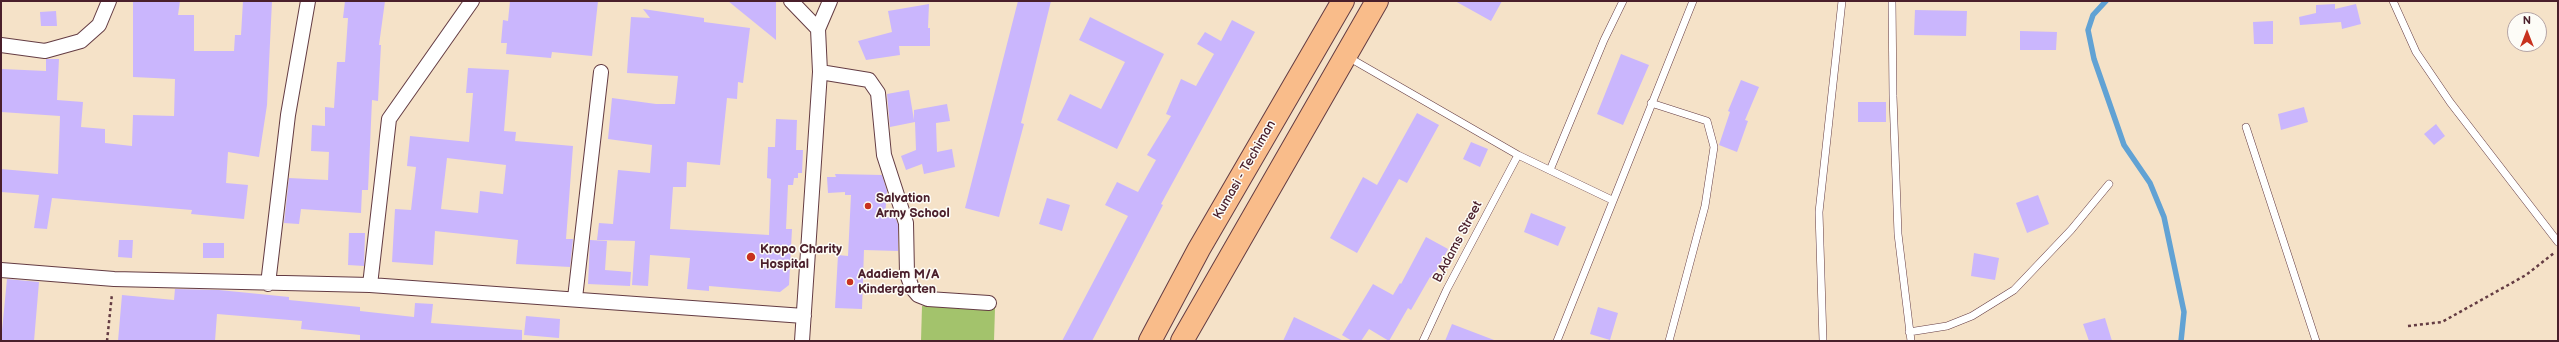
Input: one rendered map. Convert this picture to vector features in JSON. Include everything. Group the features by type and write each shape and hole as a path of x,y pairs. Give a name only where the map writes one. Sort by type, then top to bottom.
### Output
{"highway":[{"name":"Kumasi - Techiman","path":"1150,341 1200,249 1344,1"},
{"path":"1182,341 1377,1"}],"street":[{"path":"1,45 45,51 81,41 99,25 109,1"},
{"path":"268,284 288,115 308,1"},
{"path":"370,285 389,119 472,1"},
{"path":"791,1 818,29"},
{"path":"802,341 820,72 818,29 830,1"},
{"path":"575,298 601,72"},
{"path":"820,72 869,80 878,93 884,155 906,223 907,274 912,288 918,295 928,299 990,303"},
{"path":"1,270 114,279 268,284 370,285 575,298 804,316"}],"lane":[{"path":"1550,170 1604,40 1623,1"},
{"path":"1557,341 1612,200 1693,1"},
{"path":"1823,341 1819,212 1842,1"},
{"path":"1892,1 1892,90 1898,234 1911,341"},
{"path":"2393,1 2416,52 2450,102 2558,242"},
{"path":"1346,56 1518,155 1612,200"},
{"path":"1652,104 1706,121 1714,147 1705,206 1669,341"},
{"path":"2246,127 2316,341"},
{"name":"B.Adams Street","path":"1423,341 1447,289 1518,155"},
{"path":"1909,332 1947,326 1972,316 2014,290 2071,230 2109,184"}],"path":[{"path":"2408,326 2442,322 2526,275 2558,250"},
{"path":"107,341 114,279"}],"green space":[{"path":"922,306 995,308 994,341 921,341"}],"building":[{"path":"133,1 180,1 178,15 194,15 194,51 234,51 235,35 241,35 243,1 272,1 267,105 259,157 228,152 226,183 248,185 244,219 191,214 192,210 52,198 47,229 34,228 39,195 1,192 1,169 58,174 60,116 1,112 2,69 46,71 46,59 59,59 57,100 83,102 81,127 105,129 105,143 132,146 133,115 174,116 175,79 133,77"},
{"path":"345,1 385,1 379,45 381,45 378,101 372,100 368,190 362,190 361,213 301,209 299,224 284,223 289,178 328,180 329,152 311,151 312,125 325,126 325,107 334,108 337,62 345,62 348,18 343,18"},
{"path":"510,1 598,1 592,56 552,52 551,58 506,54 507,43 501,43 503,20 508,21"},
{"path":"728,1 776,1 776,40"},
{"path":"1018,1 1051,1 1021,123 1024,124 999,217 965,208"},
{"path":"1455,1 1502,1 1491,21"},
{"path":"929,4 928,28 930,28 930,46 899,46 900,55 866,60 858,41 892,32 888,11"},
{"path":"2335,4 2335,9 2356,4 2361,24 2342,29 2341,22 2300,25 2299,17 2316,13 2316,5"},
{"path":"643,9 704,18 704,22 750,28 743,83 738,82 737,99 727,98 720,165 687,162 686,187 673,187 670,229 769,235 771,179 767,178 768,147 775,147 776,119 797,120 796,150 803,150 802,173 798,173 798,178 794,178 793,185 788,185 786,229 792,229 789,285 780,292 709,286 709,291 687,289 690,258 650,255 648,286 632,285 635,241 597,240 599,223 613,224 618,170 650,173 652,145 608,139 612,98 656,104 675,104 678,76 627,73 631,17 650,18"},
{"path":"1915,10 1967,11 1966,36 1914,35"},
{"path":"56,11 57,26 41,26 40,12"},
{"path":"1090,17 1164,54 1117,149 1057,120 1070,94 1101,109 1125,62 1079,40"},
{"path":"1232,20 1255,32 1161,204 1163,205 1092,341 1062,341 1128,216 1105,205 1117,182 1138,192 1156,160 1147,155 1171,116 1166,114 1181,79 1196,86 1214,54 1197,44 1205,32 1221,41"},
{"path":"2273,21 2273,44 2254,44 2253,22"},
{"path":"2020,31 2057,32 2056,50 2020,50"},
{"path":"1621,54 1649,65 1623,125 1597,114"},
{"path":"468,68 509,70 504,131 516,132 515,141 573,146 566,239 573,239 570,267 516,264 518,240 435,231 433,265 392,262 395,209 411,210 416,167 407,166 410,136 469,142 473,93 466,93","holes":["447,158 506,165 503,194 480,191 478,213 441,209"]},
{"path":"1741,80 1759,87 1745,120 1748,121 1737,152 1719,145 1730,112 1728,111"},
{"path":"909,90 914,120 914,110 947,104 950,121 936,123 937,152 952,149 955,167 924,174 922,164 906,170 901,156 916,150 915,122 890,127 887,94"},
{"path":"1858,102 1886,102 1886,122 1858,122"},
{"path":"2304,107 2308,122 2281,130 2278,114"},
{"path":"1417,113 1439,125 1407,183 1399,179 1357,253 1330,238 1363,177 1377,185"},
{"path":"2436,124 2445,136 2434,145 2424,134"},
{"path":"1471,142 1488,149 1480,167 1463,159"},
{"name":"Salvation Army School","path":"835,174 882,175 887,191 885,217 895,217 898,224 898,251 864,250 862,309 835,308 838,255 848,256 851,195 845,195 845,192 828,193 827,177 836,177"},
{"path":"2038,195 2049,224 2027,233 2016,203"},
{"path":"1047,198 1070,205 1062,231 1039,224"},
{"path":"1531,213 1566,227 1558,246 1524,232"},
{"path":"349,233 365,233 364,266 348,265"},
{"path":"1426,237 1448,249 1432,279 1430,277 1411,310 1408,308 1389,341 1369,329 1361,341 1352,341 1342,335 1373,284 1393,295 1400,283 1401,284"},
{"path":"119,240 133,240 132,258 118,257"},
{"path":"590,240 607,241 605,270 631,272 630,286 588,284"},
{"path":"203,243 224,243 224,258 203,258"},
{"path":"1974,253 1999,258 1995,280 1971,276"},
{"path":"7,279 39,282 34,341 1,341"},
{"path":"175,289 219,290 289,297 289,300 360,307 360,311 414,317 415,303 433,304 431,323 522,330 522,341 360,341 360,335 301,329 302,321 217,314 215,341 118,341 122,295 174,300"},
{"path":"1598,307 1618,313 1610,340 1590,334"},
{"path":"526,316 560,319 559,338 524,335"},
{"path":"1294,317 1344,341 1283,341"},
{"path":"2105,318 2112,341 2089,341 2083,324"},
{"path":"1452,324 1494,340 1494,341 1445,341"}],"waterway":[{"path":"2106,1 2093,15 2088,30 2094,59 2124,145 2150,183 2164,217 2184,312 2181,341"}],"place":[{"name":"Salvation Army School","path":"868,206"},
{"name":"Kropo Charity Hospital","path":"751,257"},
{"name":"Adadiem M/A Kindergarten","path":"850,282"}]}
